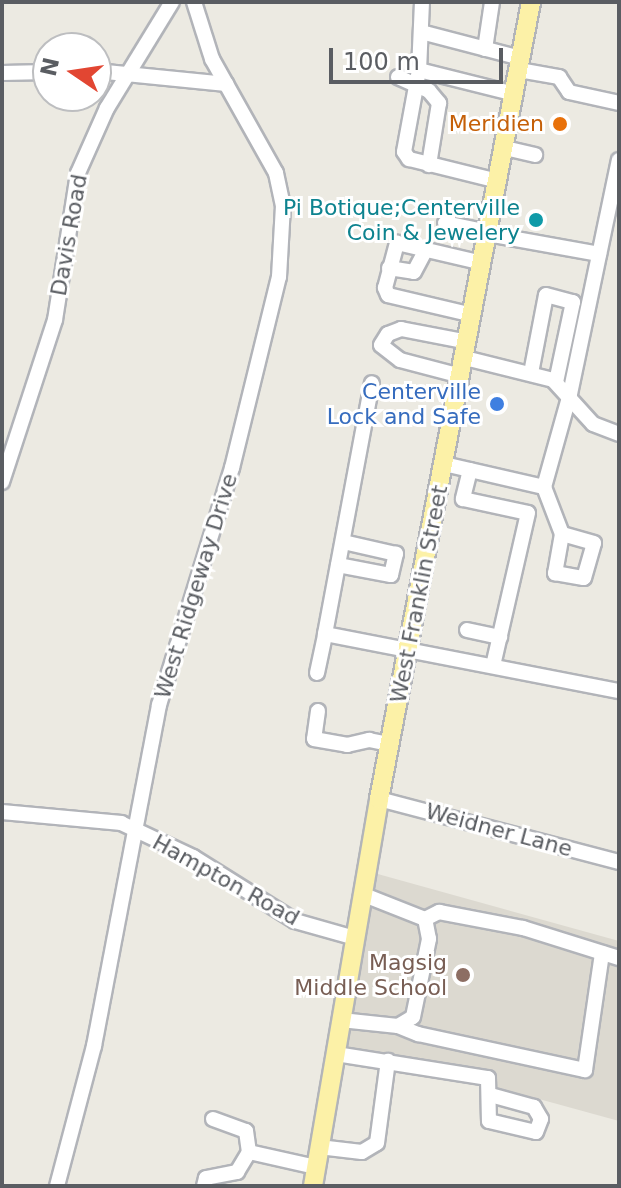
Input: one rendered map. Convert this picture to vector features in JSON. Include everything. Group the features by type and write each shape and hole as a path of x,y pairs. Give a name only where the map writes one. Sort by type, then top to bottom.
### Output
{"main road":[{"name":"West Franklin Street","path":"313,1186 379,799 531,2"}],"street":[{"name":"Davis Road","path":"2,482 55,320 78,173 129,72 172,2"},
{"name":"West Ridgeway Drive","path":"57,1186 89,1071 167,674 232,468 279,277 281,190 268,152 226,84 199,25 194,2"},
{"path":"422,2 416,77 403,141 409,159 498,181"},
{"path":"485,49 492,2"},
{"path":"421,32 485,49 559,77 569,92 619,103"},
{"path":"112,71 226,84"},
{"path":"2,73 32,72"},
{"path":"398,77 416,77 515,94"},
{"path":"416,77 439,103 429,165"},
{"path":"505,148 535,155"},
{"path":"493,666 528,513 544,487 570,394 619,160"},
{"path":"445,223 599,254"},
{"path":"473,315 388,295 389,268 395,243 483,263"},
{"path":"389,268 414,272 426,249"},
{"path":"531,373 546,295 573,302 556,382"},
{"path":"465,359 401,329 388,334 381,345 400,360 465,359 531,373 556,382 570,394 593,424 619,434"},
{"path":"317,673 372,383"},
{"path":"444,464 544,487"},
{"path":"470,470 463,499 528,513"},
{"path":"544,487 562,534"},
{"path":"343,542 426,560"},
{"path":"338,565 391,575 396,554"},
{"path":"467,630 500,637"},
{"path":"325,634 410,648 619,691"},
{"path":"318,711 314,739 347,745 369,740 390,744"},
{"name":"Weidner Lane","path":"379,799 619,862"},
{"name":"Hampton Road","path":"2,812 121,823 193,857 295,921 355,938"},
{"path":"364,895 425,919 439,912 523,928 619,958"},
{"path":"398,1026 413,1017 429,939 425,919"},
{"path":"341,1020 398,1026 418,1034 585,1070 602,953"},
{"path":"336,1054 488,1078 490,1095"},
{"path":"319,1147 362,1152 377,1143 388,1061"},
{"path":"204,1186 206,1178 237,1172 249,1152 246,1131 213,1119"},
{"path":"249,1152 316,1167"}],"shaded area":[{"path":"367,871 619,941 619,1121 338,1044"}],"place":[{"name":"Meridien","path":"560,124"},
{"name":"Pi Botique;Centerville Coin & Jewelery","path":"536,220"},
{"name":"Centerville Lock and Safe","path":"497,404"},
{"name":"Magsig Middle School","path":"463,975"}]}
